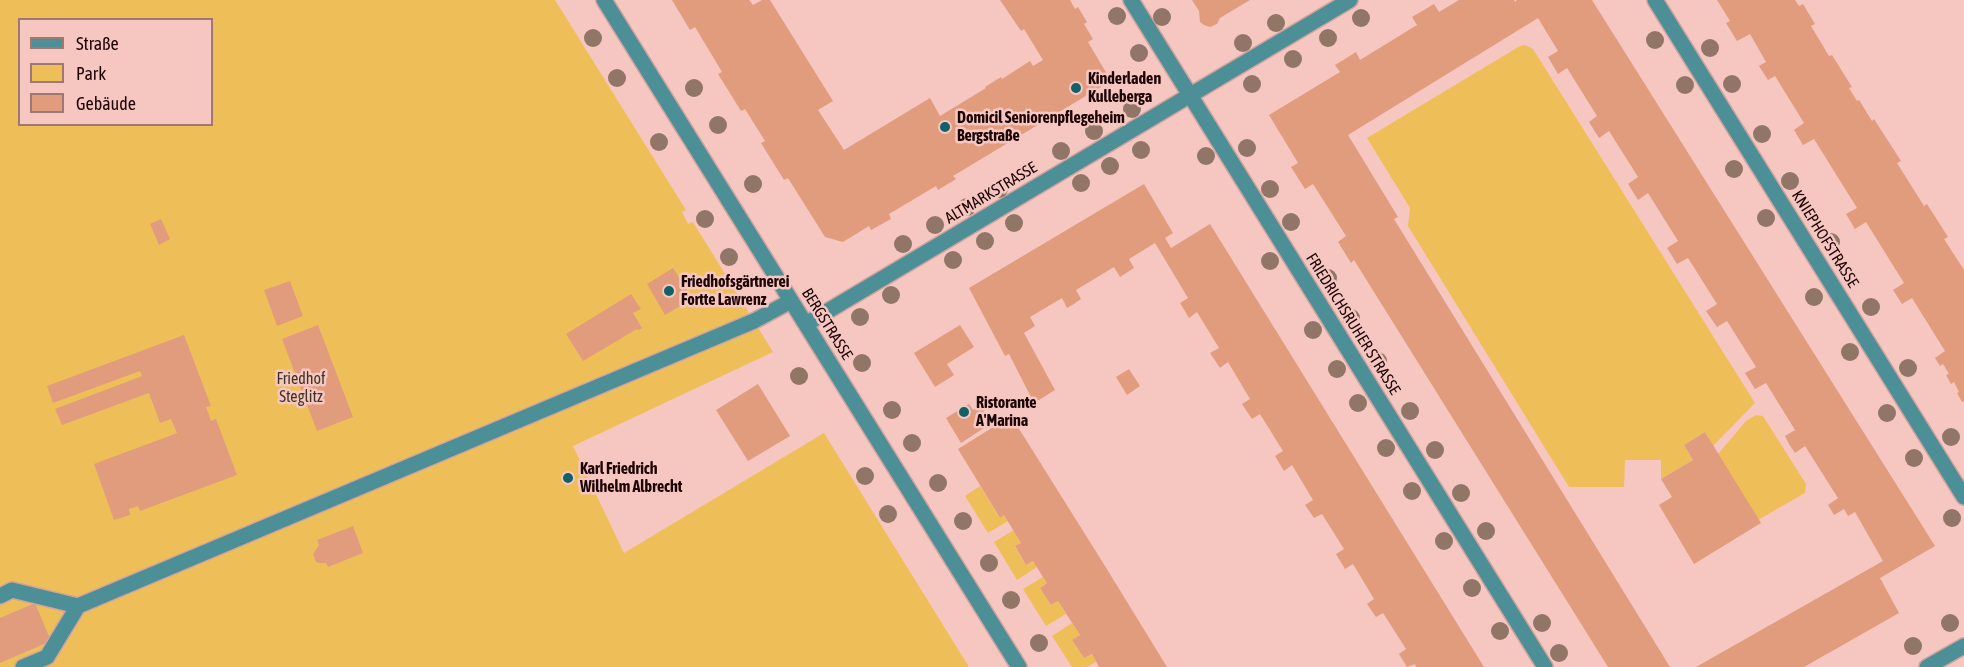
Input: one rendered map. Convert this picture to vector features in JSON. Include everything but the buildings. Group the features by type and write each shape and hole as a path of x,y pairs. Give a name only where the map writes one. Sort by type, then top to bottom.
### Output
{"street":[{"name":"BERGSTRASSE","path":"604,0 1019,667"},
{"name":"FRIEDRICHSRUHER STRASSE","path":"1131,0 1545,667"},
{"name":"ALTMARKSTRASSE","path":"806,324 1350,0"},
{"name":"KNIEPHOFSTRASSE","path":"1655,0 1964,497"},
{"path":"23,667 47,657 78,606 754,321 791,301"},
{"path":"0,596 12,590 78,606"},
{"path":"1927,667 1964,646"}],"green space":[{"name":"Friedhof Steglitz","path":"0,0 555,0 686,210 682,212 688,224 693,222 773,352 573,446 624,553 824,433 969,667 0,667"},
{"path":"1525,45 1533,49 1755,403 1713,446 1705,432 1684,445 1693,460 1661,479 1661,460 1625,460 1624,487 1569,487 1408,226 1410,208 1367,138"},
{"path":"1756,415 1763,416 1806,484 1805,493 1758,520 1718,454 1746,421"},
{"path":"980,486 1000,518 1004,515 1008,521 988,533 965,496"},
{"path":"1014,530 1021,543 1015,547 1026,565 1033,561 1037,567 1017,580 994,542"},
{"path":"1043,577 1047,583 1040,588 1051,605 1058,601 1066,614 1046,626 1023,589"},
{"path":"1072,623 1080,635 1072,640 1084,658 1092,654 1096,662 1087,667 1072,667 1052,636"}],"place":[{"name":"Kinderladen Kulleberga","path":"1076,88"},
{"name":"Domicil Seniorenpflegeheim Bergstraße","path":"945,127"},
{"name":"Friedhofsgärtnerei Fortte Lawrenz","path":"669,291"},
{"name":"Ristorante A'Marina","path":"964,412"},
{"name":"Karl Friedrich Wilhelm Albrecht","path":"568,478"}]}
